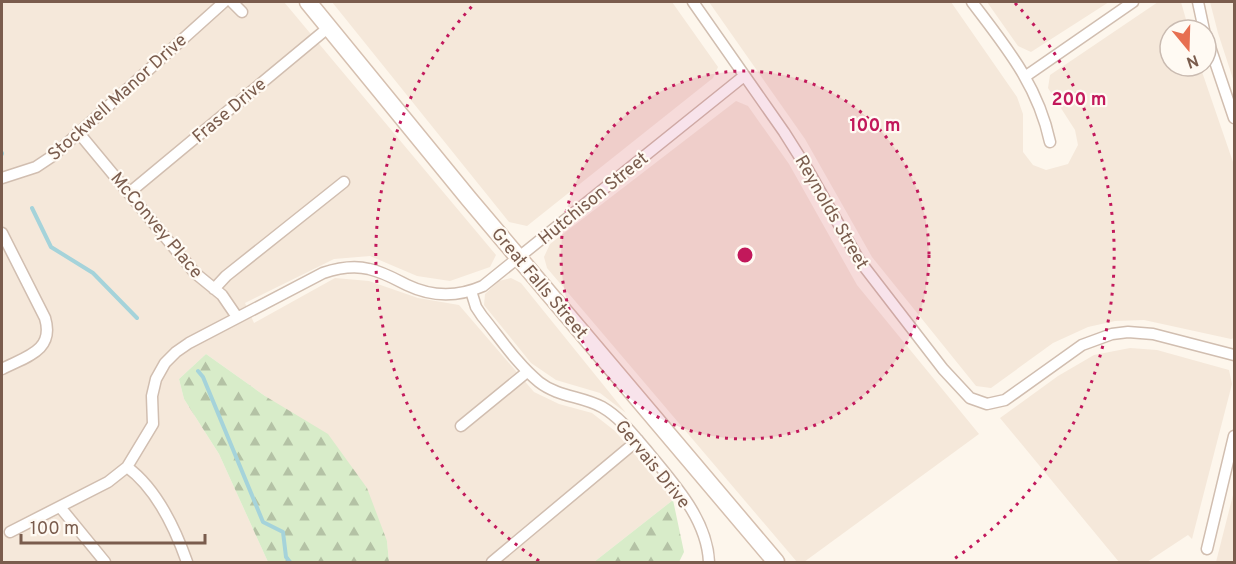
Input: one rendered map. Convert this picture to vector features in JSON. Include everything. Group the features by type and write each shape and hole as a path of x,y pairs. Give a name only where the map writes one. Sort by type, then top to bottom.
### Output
{"main road":[{"name":"Great Falls Street","path":"308,2 776,562"}],"street":[{"name":"Stockwell Manor Drive","path":"2,178 44,162 224,2"},
{"path":"232,2 242,12"},
{"name":"Reynolds Street","path":"693,2 784,132 808,170 839,228 875,283 943,369 970,398 987,404 1005,400 1082,345 1112,334 1128,332 1153,334 1234,355"},
{"path":"972,2 1026,76 1045,117 1050,142"},
{"path":"1026,76 1133,2"},
{"path":"1198,2 1201,18"},
{"name":"Frase Drive","path":"129,193 329,27"},
{"path":"1218,71 1234,118"},
{"name":"Hutchison Street","path":"127,467 153,424 152,396 156,379 165,363 189,343 323,273 338,268 367,268 423,291 436,293 455,294 483,286 744,76"},
{"name":"McConvey Place","path":"78,132 195,273 228,303 237,317"},
{"path":"214,289 226,276 344,182"},
{"path":"2,233 45,318 48,333 46,340 35,352 2,369"},
{"name":"Gervais Drive","path":"471,291 476,307 482,316 527,372 552,391 601,406 638,440 688,502 703,536 709,562"},
{"path":"461,426 527,372"},
{"path":"1207,549 1234,436"},
{"path":"492,562 638,440"},
{"path":"10,532 108,482 127,467 147,484 156,498 187,562"},
{"path":"60,507 105,562"}],"shaded area":[{"path":"2,2 284,2 496,255 490,267 450,281 417,276 370,256 334,259 245,303 254,323 335,278 369,281 418,298 459,305 534,392 559,404 592,413 615,431 673,500 594,562 389,562 387,541 265,396 206,354 179,379 184,399 219,454 268,562 2,562"},
{"path":"332,2 672,2 718,67 713,78 527,226 509,222"},
{"path":"709,2 951,2 1017,97 1023,114 1023,152 1033,165 1046,170 1068,164 1078,145 1075,130 1048,88 1050,75 1158,2 1181,2 1186,18 1158,18 1158,78 1204,78 1234,165 1234,338 1144,320 1115,321 1088,327 1053,343 991,388 976,386 872,257 805,139"},
{"path":"987,2 1109,2 1031,52 1018,46"},
{"path":"1210,2 1234,2 1234,82 1218,33 1218,18 1214,18"},
{"path":"736,101 748,106 789,164 857,285 979,434 804,562 797,562 547,268 544,257 550,244"},
{"path":"511,278 521,283 626,413 600,393 556,380 531,363 484,305 485,294 499,281"},
{"path":"1130,348 1157,350 1229,370 1232,384 1192,539 1188,535 1147,562 1119,562 1000,418 1058,376 1094,355"},
{"path":"1234,491 1234,562 1216,562"}],"green space":[{"path":"206,354 265,396 328,434 367,488 387,541 389,562 268,562 219,454 184,399 179,379"},
{"path":"673,500 684,552 679,562 594,562"}],"waterway":[{"path":"32,208 51,247 93,273 137,318"},
{"path":"198,371 203,377 263,522 283,532 286,557 290,562"}]}
